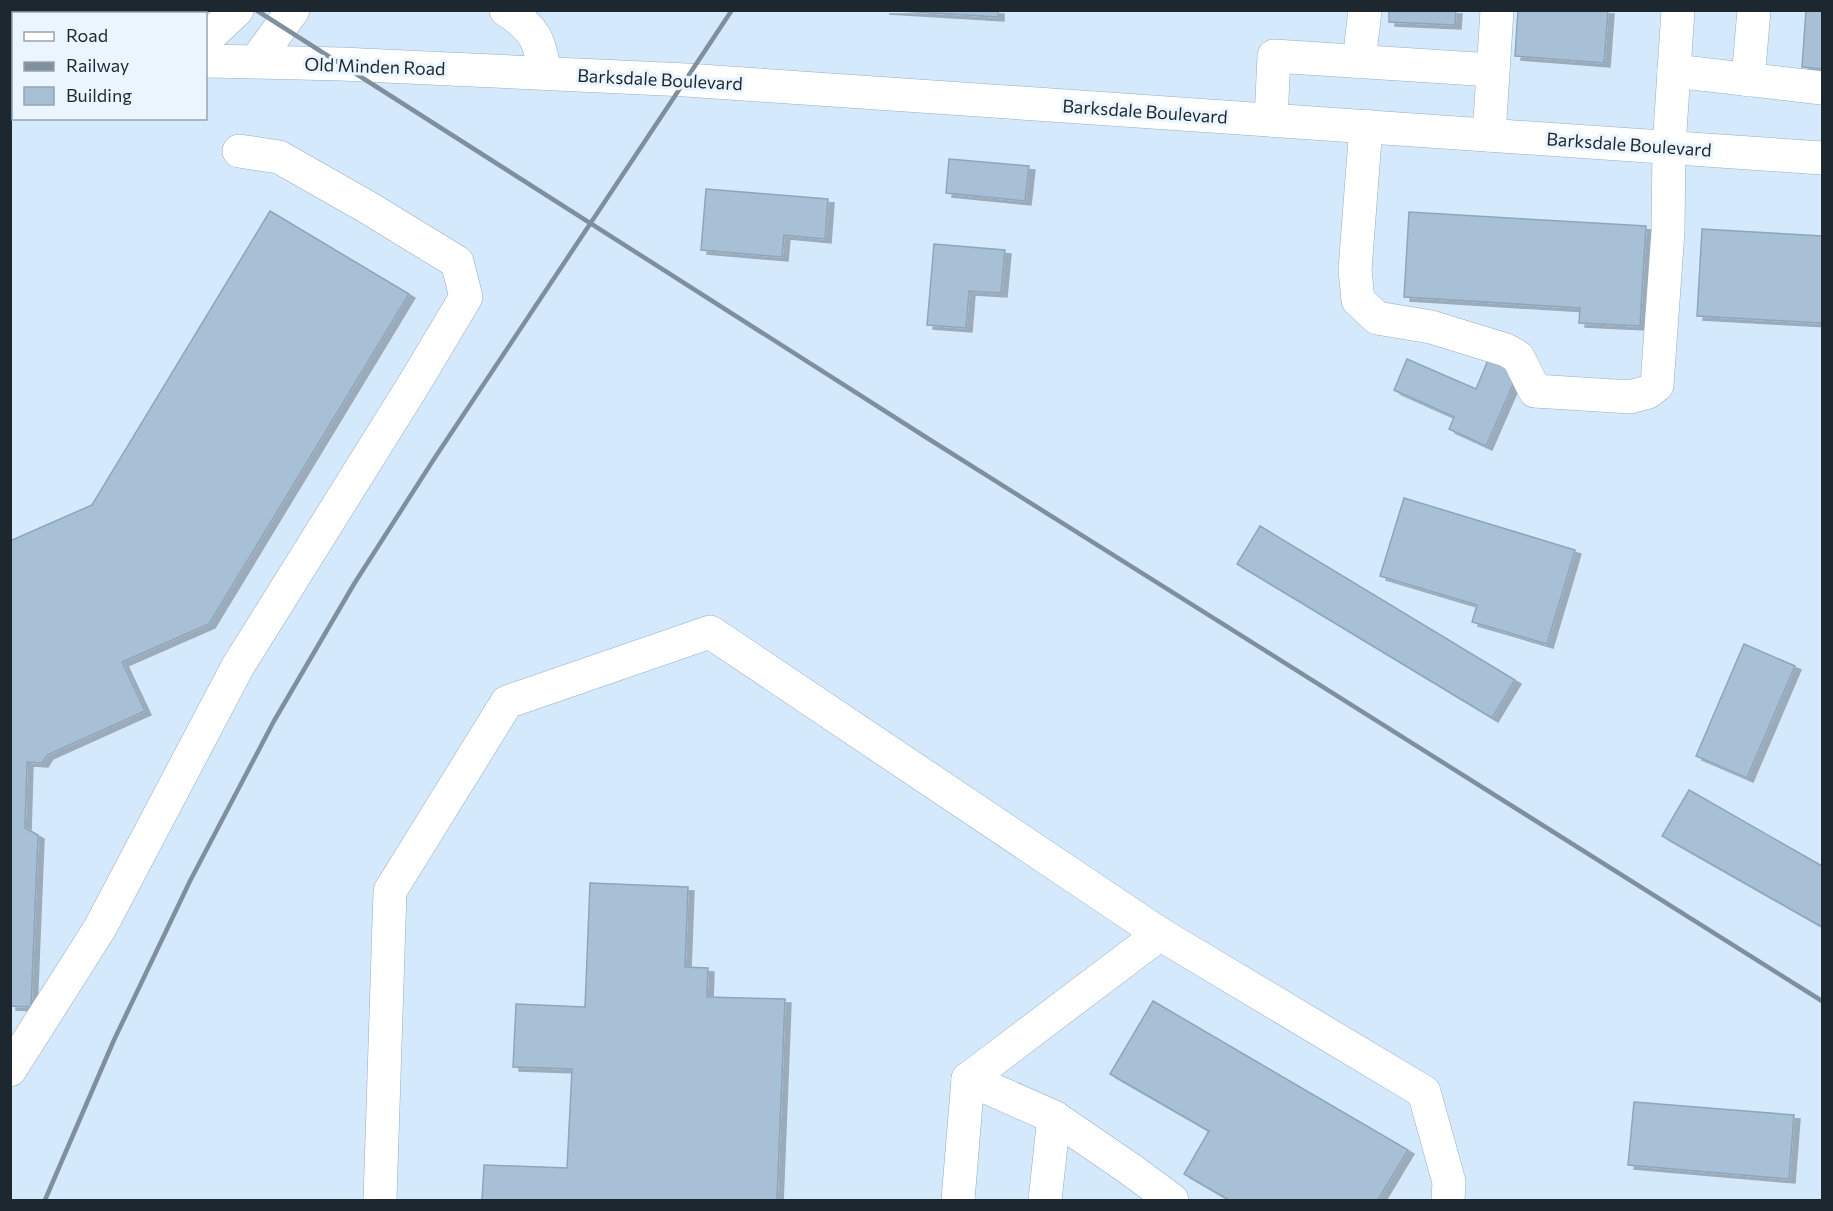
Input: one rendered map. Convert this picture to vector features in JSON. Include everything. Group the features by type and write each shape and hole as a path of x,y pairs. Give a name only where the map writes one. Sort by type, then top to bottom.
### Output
{"main road":[{"path":"207,38 237,10"},
{"path":"256,61 293,10"},
{"path":"506,10 538,40 544,73"},
{"path":"1359,62 1365,10"},
{"path":"1489,135 1497,10"},
{"path":"1366,126 1355,270 1358,300 1377,318 1431,327 1506,350 1518,357 1535,391 1630,397 1648,392 1657,385 1668,231 1669,147 1678,10"},
{"path":"1748,80 1754,10"},
{"path":"1271,120 1274,56 1492,70"},
{"name":"Old Minden Road","path":"207,61 544,73"},
{"path":"1674,71 1822,88"},
{"name":"Barksdale Boulevard","path":"544,73 722,83 1822,158"},
{"path":"10,1070 100,928 238,666 466,297 457,262 279,157 239,151"},
{"path":"380,1200 390,891 507,702 710,632 1160,934 1424,1092 1449,1182 1448,1200"},
{"path":"958,1200 968,1079 1160,934"},
{"path":"968,1079 1054,1117 1172,1200"},
{"path":"1045,1200 1054,1117"},
{"path":"1127,1200 1130,1169"}],"building":[{"path":"883,10 998,10 998,17"},
{"path":"1389,10 1456,10 1455,25 1389,22"},
{"path":"1518,10 1608,10 1604,63 1515,56"},
{"path":"1806,10 1822,10 1822,69 1802,67"},
{"path":"949,159 1029,166 1025,201 946,193"},
{"path":"706,189 828,199 825,239 784,235 782,257 701,250"},
{"path":"270,211 409,294 209,624 122,662 145,711 47,755 42,763 27,762 25,828 38,835 31,1007 10,1006 10,541 92,505"},
{"path":"1409,212 1646,226 1640,326 1579,323 1580,308 1404,297"},
{"path":"1702,229 1822,236 1822,323 1697,316"},
{"path":"934,244 1005,250 1001,293 969,291 966,328 927,325"},
{"path":"1407,359 1476,389 1488,360 1518,373 1486,446 1449,429 1454,417 1394,390"},
{"path":"1404,498 1575,550 1547,644 1472,622 1477,605 1380,576"},
{"path":"1260,526 1515,680 1492,718 1237,564"},
{"path":"1744,644 1795,666 1747,778 1696,756"},
{"path":"1689,790 1822,866 1822,927 1662,836"},
{"path":"590,883 688,887 685,967 708,968 707,997 785,999 777,1200 482,1200 484,1165 567,1168 572,1069 513,1067 516,1004 585,1007"},
{"path":"1153,1001 1408,1150 1378,1200 1229,1200 1184,1174 1209,1131 1110,1074"},
{"path":"1634,1102 1794,1115 1789,1179 1628,1165"}],"railway":[{"path":"256,10 924,436 1822,1001"},
{"path":"45,1200 114,1040 190,881 274,721 354,584 434,459 732,10"}]}
